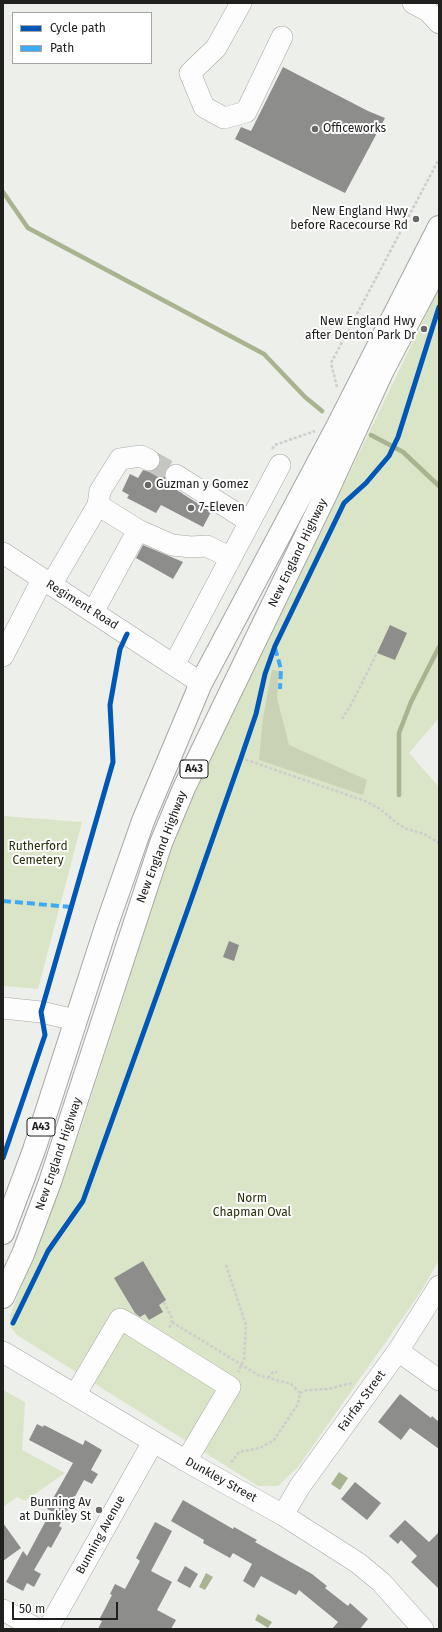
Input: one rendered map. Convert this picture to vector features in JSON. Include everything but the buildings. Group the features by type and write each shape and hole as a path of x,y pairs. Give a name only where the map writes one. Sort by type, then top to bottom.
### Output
{"highway":[{"name":"New England Highway","path":"3,1233 34,1150 75,1020 143,822 201,683 333,436 439,228"},
{"name":"New England Highway","path":"3,1297 23,1254 50,1182 161,842 184,788 275,601 383,370 439,264"},
{"path":"201,683 210,686 225,676 252,623 275,601"},
{"path":"75,1020 82,1029 87,1041 91,1059"}],"street":[{"path":"241,3 216,48 190,73 204,107 224,118 246,112 282,37"},
{"path":"174,664 250,522 276,457"},
{"path":"3,656 47,582 78,540 98,505 100,491 120,459 141,458"},
{"path":"176,475 250,522"},
{"path":"98,505 138,530 172,546 207,546 231,558"},
{"path":"93,612 138,530"},
{"name":"Regiment Road","path":"3,553 201,683"},
{"path":"3,1008 41,1012 75,1020"},
{"name":"Fairfax Street","path":"282,1515 300,1486 398,1351 439,1286"},
{"path":"75,1396 120,1319 161,1343 230,1386 186,1461"},
{"path":"398,1351 439,1380"},
{"name":"Dunkley Street","path":"3,1352 153,1442 282,1515 358,1563 381,1582 423,1629"},
{"name":"Bunning Avenue","path":"48,1629 153,1442"},
{"path":"3,1610 36,1629"}],"path":[{"path":"338,392 331,363 439,159"},
{"path":"276,457 275,445 321,429"},
{"path":"342,719 352,703 377,652"},
{"path":"238,766 243,751"},
{"path":"241,758 365,800 380,809 398,824 407,829 424,834 439,843"},
{"path":"226,1265 246,1325 244,1359 230,1386"},
{"path":"161,1343 172,1322 172,1318 164,1302"},
{"path":"172,1322 258,1375 291,1384 300,1393"},
{"path":"268,1378 273,1372 277,1372"},
{"path":"300,1393 307,1390 328,1389 352,1383"},
{"path":"230,1464 239,1452 260,1448 274,1440 298,1404 300,1393"}],"green space":[{"name":"Norm Chapman Oval","path":"439,288 439,718 409,753 439,787 439,1260 420,1293 298,1467 278,1486 258,1486 17,1335 10,1326 10,1316 80,1131 123,999 159,881 192,799"},
{"name":"Rutherford Cemetery","path":"3,816 82,822 38,989 3,986"},
{"path":"3,1390 25,1402 22,1450 65,1473 25,1501 17,1497 3,1507"}],"shaded area":[{"path":"272,670 279,671 277,698 289,745 367,780 363,795 259,760 263,718"},
{"path":"339,1472 348,1478 340,1490 331,1484"},
{"path":"206,1573 213,1577 205,1590 199,1587"},
{"path":"258,1614 272,1622 268,1628 255,1620"}],"waterway":[{"path":"3,192 28,228 264,354 305,397 322,411"},
{"path":"371,435 403,452 439,486"},
{"path":"399,795 399,733 411,702 439,647"}],"tunnel":[{"path":"149,460 176,475"}],"marked path":[{"path":"275,648 281,669 280,689"},
{"path":"3,901 71,907"}],"cycle path":[{"path":"13,1323 48,1251 83,1201 241,758 256,714 265,674 275,646 344,503 366,483 389,456 398,437 439,307"},
{"path":"3,1158 45,1035 41,1012 113,762 110,705 120,649 127,634"}],"place":[{"name":"Officeworks","path":"315,129"},
{"name":"New England Hwy before Racecourse Rd","path":"416,219"},
{"name":"New England Hwy after Denton Park Dr","path":"424,329"},
{"name":"Guzman y Gomez","path":"148,485"},
{"name":"7-Eleven","path":"191,508"},
{"name":"Bunning Av at Dunkley St","path":"99,1510"}]}
